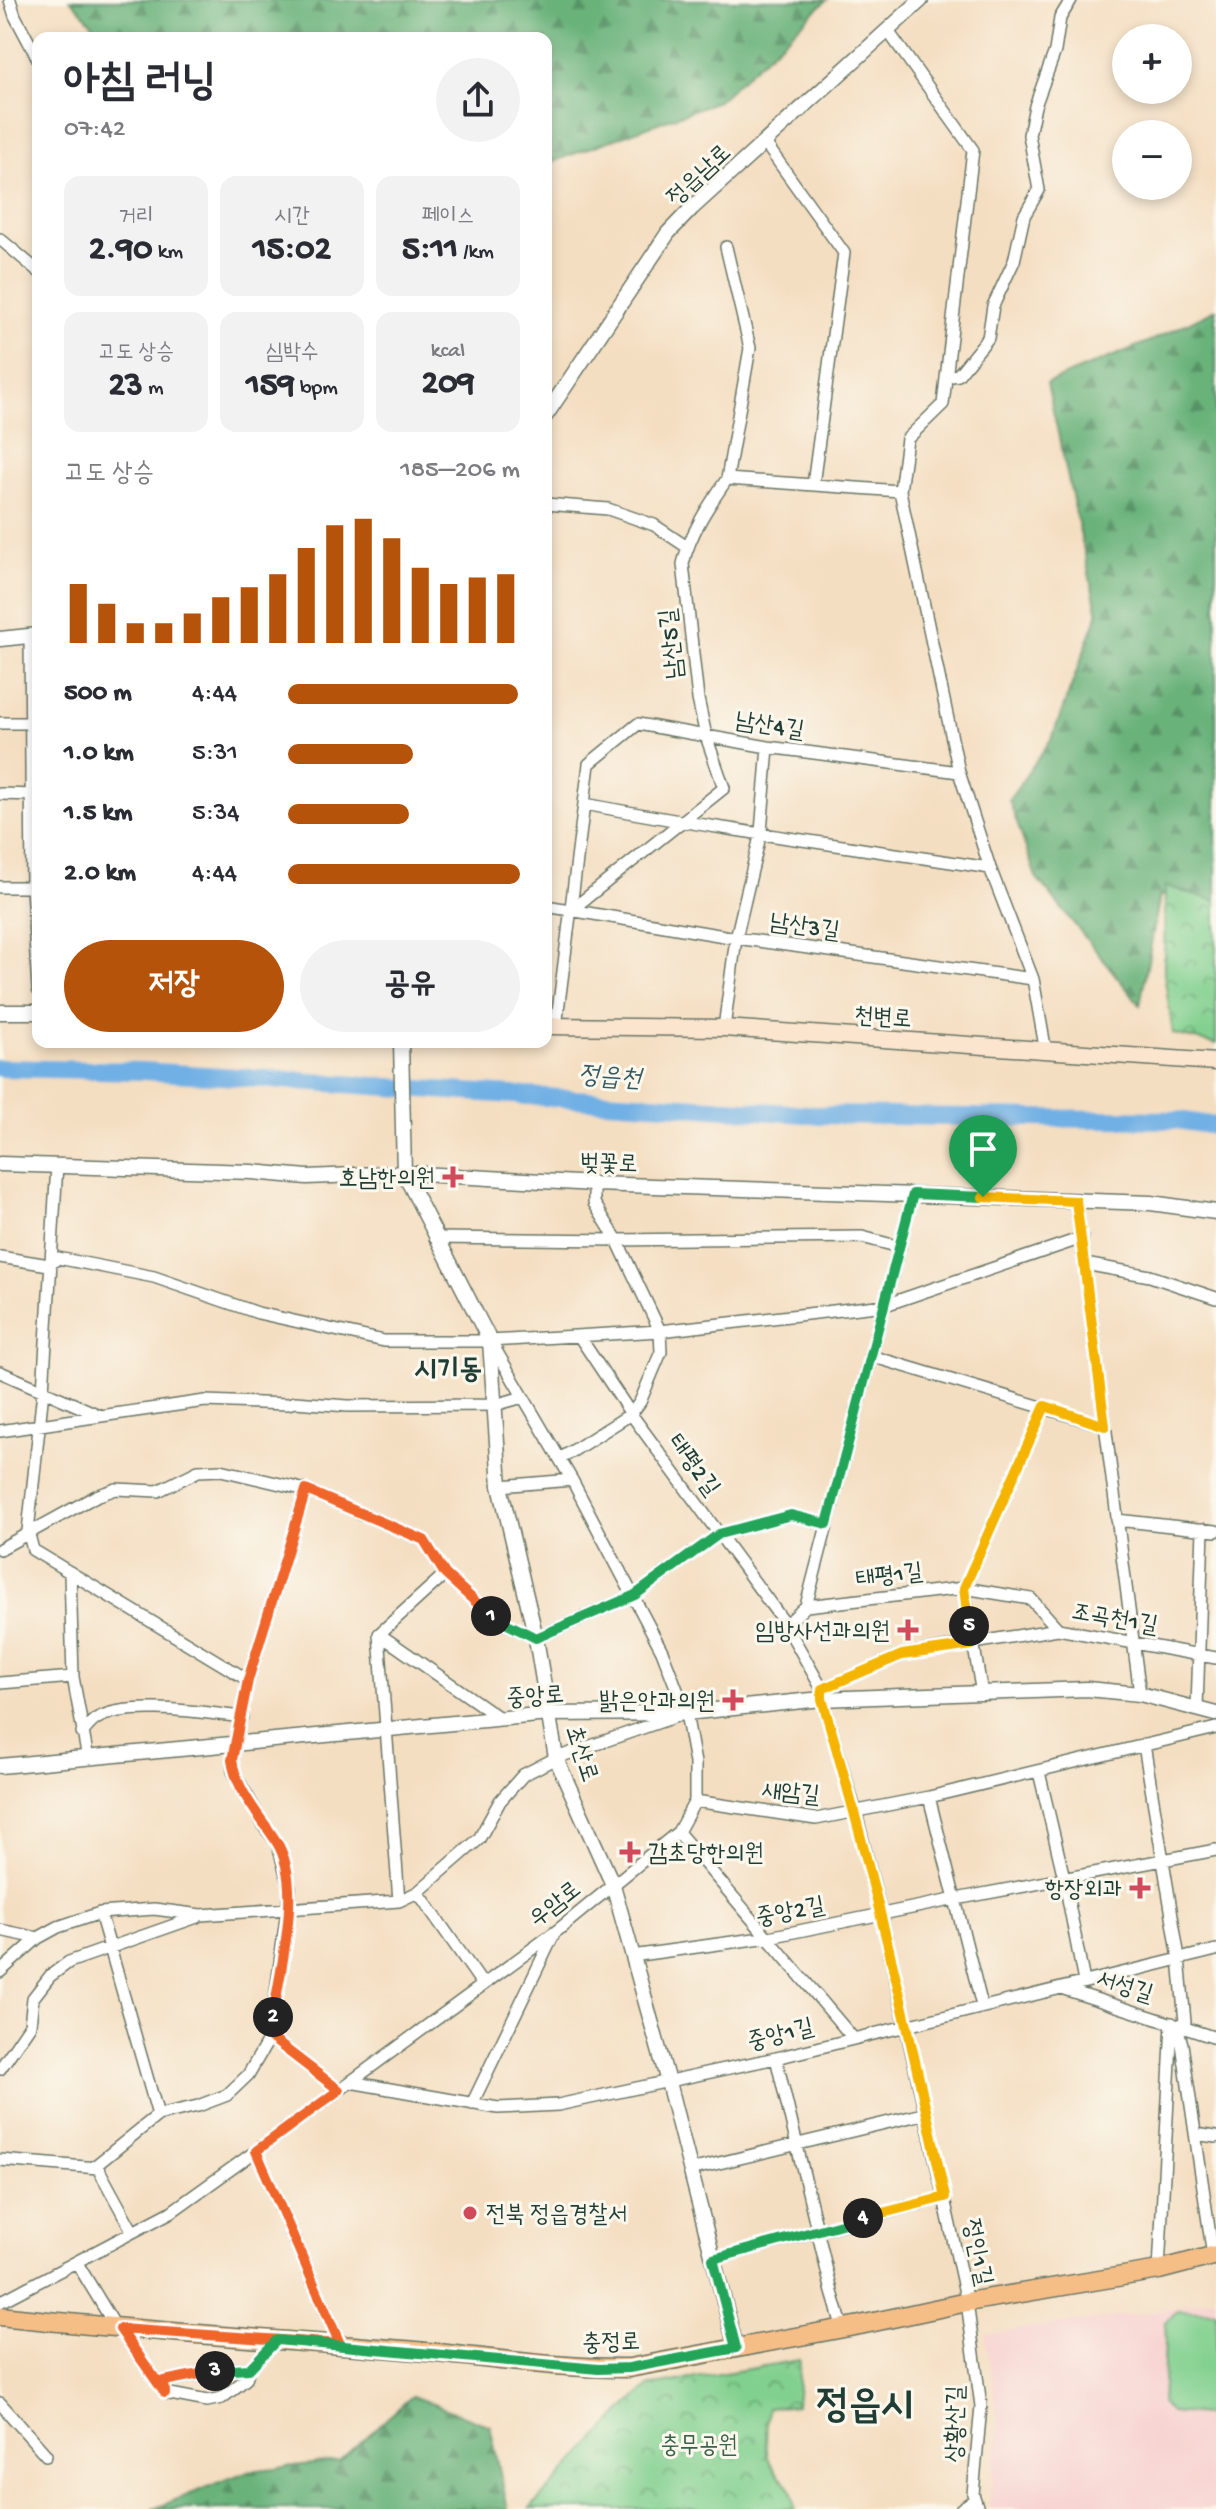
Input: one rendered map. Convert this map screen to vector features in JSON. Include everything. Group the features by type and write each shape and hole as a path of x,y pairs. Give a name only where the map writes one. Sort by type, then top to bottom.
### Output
{"main road":[{"name":"천변로","path":"552,1026 724,1028 1216,1062"},
{"name":"충정로","path":"0,2316 118,2329 340,2344 598,2369 629,2368 843,2329 967,2302 1159,2270 1214,2256"}],"street":[{"path":"10,0 32,48"},
{"name":"정읍남로","path":"552,406 668,233 921,0"},
{"path":"946,377 958,375 988,338 993,306 1014,261 1024,216 1039,190 1029,135 1035,106 1055,51 1060,18 1071,0"},
{"path":"888,31 973,150 943,404 907,439 900,491 959,772 990,868 1033,979 1046,1052"},
{"path":"765,143 844,253 813,485"},
{"path":"0,239 32,266"},
{"path":"726,247 750,348 727,479 900,491"},
{"name":"남산5길","path":"570,911 724,788 706,736 698,699 683,564 687,547 727,479"},
{"path":"552,504 608,509 654,525 687,547"},
{"path":"0,639 32,636"},
{"path":"32,694 32,747"},
{"path":"0,723 31,723"},
{"name":"남산4길","path":"585,804 589,764 638,724 768,747 959,772"},
{"path":"724,1028 736,938 761,832 768,747"},
{"path":"0,794 32,795"},
{"path":"552,1020 585,804 679,823 761,832 990,868"},
{"path":"0,887 32,887"},
{"name":"남산3길","path":"552,907 736,938 1033,979"},
{"path":"0,1012 32,1012"},
{"path":"401,1048 404,1173"},
{"name":"벚꽃로","path":"0,1164 307,1177 404,1173 594,1184 1151,1203 1216,1212"},
{"path":"57,1165 43,1391 28,1531 33,1550 248,1680"},
{"name":"초산로","path":"404,1173 490,1341 500,1486 536,1638 556,1758 613,1885 668,2082 736,2348"},
{"path":"560,1459 631,1414 640,1402 661,1352 660,1331 617,1240 594,1203 594,1184"},
{"path":"786,1625 806,1606 913,1194"},
{"path":"1076,1201 1140,1694"},
{"path":"435,1238 617,1240 862,1237 900,1247"},
{"path":"0,1257 49,1265 58,1258 154,1277 258,1313 384,1341 490,1341 660,1331 885,1305 1082,1238"},
{"path":"1085,1264 1150,1276 1216,1298"},
{"name":"태평2길","path":"579,1336 631,1414 786,1625 822,1694"},
{"name":"우암로","path":"0,2302 171,2212 256,2151 483,1985 613,1885 678,1832 695,1801 695,1763 686,1713 662,1651 572,1480 490,1341"},
{"path":"871,1356 1105,1426"},
{"path":"0,1372 101,1416"},
{"path":"0,1431 205,1401 348,1406 495,1405 523,1397"},
{"path":"982,1694 964,1588 1045,1406"},
{"path":"0,1549 96,1496 116,1489 158,1491 198,1471 221,1470 306,1490 424,1540 445,1574 493,1618 536,1638 635,1595 719,1534 791,1515 827,1524"},
{"path":"500,1486 572,1480"},
{"path":"95,2166 158,2115 198,2106 227,2095 248,2075 270,2037 290,1888 277,1842 266,1829 233,1771 232,1760 248,1680 306,1490"},
{"path":"1117,1520 1216,1531"},
{"path":"1197,1708 1203,1529"},
{"path":"70,1572 73,1677 88,1759"},
{"path":"379,1634 445,1574"},
{"name":"태평1길","path":"806,1606 964,1588 1031,1599 1058,1629"},
{"name":"조곡천1길","path":"822,1694 902,1655 1058,1629 1216,1658"},
{"path":"379,1634 501,1719"},
{"path":"379,1634 399,1901"},
{"path":"0,1683 73,1677"},
{"name":"중앙로","path":"0,1766 548,1714 686,1713 822,1694 982,1694 1087,1689 1140,1694 1216,1714"},
{"name":"정인1길","path":"822,1694 881,1914 967,2302"},
{"path":"82,1733 97,1718 134,1709 187,1710 242,1717"},
{"path":"0,1972 38,1938 58,1927 100,1913 154,1909 201,1915 399,1901 418,1892 479,1839 500,1801 523,1775 556,1758 686,1713"},
{"name":"새암길","path":"695,1801 816,1819 1039,1772 1216,1728"},
{"path":"1144,1745 1179,1958"},
{"path":"1039,1772 1084,1982"},
{"path":"929,1797 982,2006"},
{"path":"678,1832 853,2038"},
{"name":"중앙2길","path":"632,1956 769,1937 1216,1850"},
{"path":"418,1892 483,1985"},
{"path":"100,1913 158,2115"},
{"path":"0,2069 30,2025 33,1998 40,1987 69,1962 201,1915"},
{"path":"0,1930 38,1938"},
{"path":"472,2104 554,1932"},
{"name":"중앙1길","path":"350,2082 498,2108 558,2105 776,2058 1216,1950"},
{"name":"서성길","path":"1174,2024 1185,2022 1179,1958"},
{"name":"서성길","path":"1059,1987 1216,2038"},
{"path":"1174,2024 1182,2044 1214,2256"},
{"path":"1159,2270 1174,2024"},
{"path":"270,2037 339,2090"},
{"path":"776,2058 843,2329"},
{"path":"690,2170 927,2113"},
{"path":"1195,2134 1216,2137"},
{"path":"256,2151 340,2344"},
{"path":"0,2160 95,2166 133,2232"},
{"path":"713,2259 945,2197"},
{"path":"77,2263 118,2329 165,2393 207,2401 222,2398 246,2379 249,2369 277,2340"},
{"name":"상황산길","path":"967,2302 981,2406 976,2504"},
{"path":"165,2393 164,2381 227,2369 249,2369"},
{"path":"0,2403 46,2455"},
{"path":"961,2509 976,2504"}],"shaded area":[{"path":"1216,2297 1216,2509 991,2509 999,2427 985,2334 1151,2312"}],"green space":[{"path":"71,0 827,0 718,101 552,162 552,32 100,32"},
{"path":"1216,309 1216,909 1160,895 1140,1005 1036,877 1009,800 1052,738 1098,614 1047,383 1155,339"},
{"path":"1165,886 1216,901 1216,1044 1173,1034 1164,973"},
{"path":"1178,2310 1216,2312 1216,2416 1171,2412 1162,2403 1166,2322"},
{"name":"충무공원","path":"800,2360 796,2405 768,2408 766,2430 769,2460 789,2487 795,2509 530,2509 649,2386"},
{"path":"412,2396 490,2426 508,2509 153,2509 248,2471 340,2461"}],"waterway":[{"name":"정읍천","path":"0,1068 143,1071 821,1115 1177,1120 1216,1126"}],"place":[{"name":"호남한의원","path":"453,1177"},
{"name":"임방사선과의원","path":"908,1630"},
{"name":"밝은안과의원","path":"733,1700"},
{"name":"감초당한의원","path":"630,1852"},
{"name":"항장외과","path":"1140,1888"},
{"name":"전북 정읍경찰서","path":"470,2213"}],"district":[{"name":"시기동","path":"448,1367"},
{"name":"정읍시","path":"865,2402"}],"route":[{"path":"913,1194 983,1197 1076,1201 1105,1426 1045,1406 964,1588 972,1645 902,1655 822,1689 822,1699 856,1813 881,1914 945,2197 713,2259 736,2348 629,2368 598,2369 277,2340 249,2369 227,2369 164,2381 165,2393 120,2329 340,2344 256,2151 339,2090 270,2037 290,1888 277,1842 266,1829 233,1771 232,1760 248,1680 306,1490 424,1540 445,1574 493,1618 536,1638 635,1595 719,1534 791,1515 827,1524 913,1194"}]}
